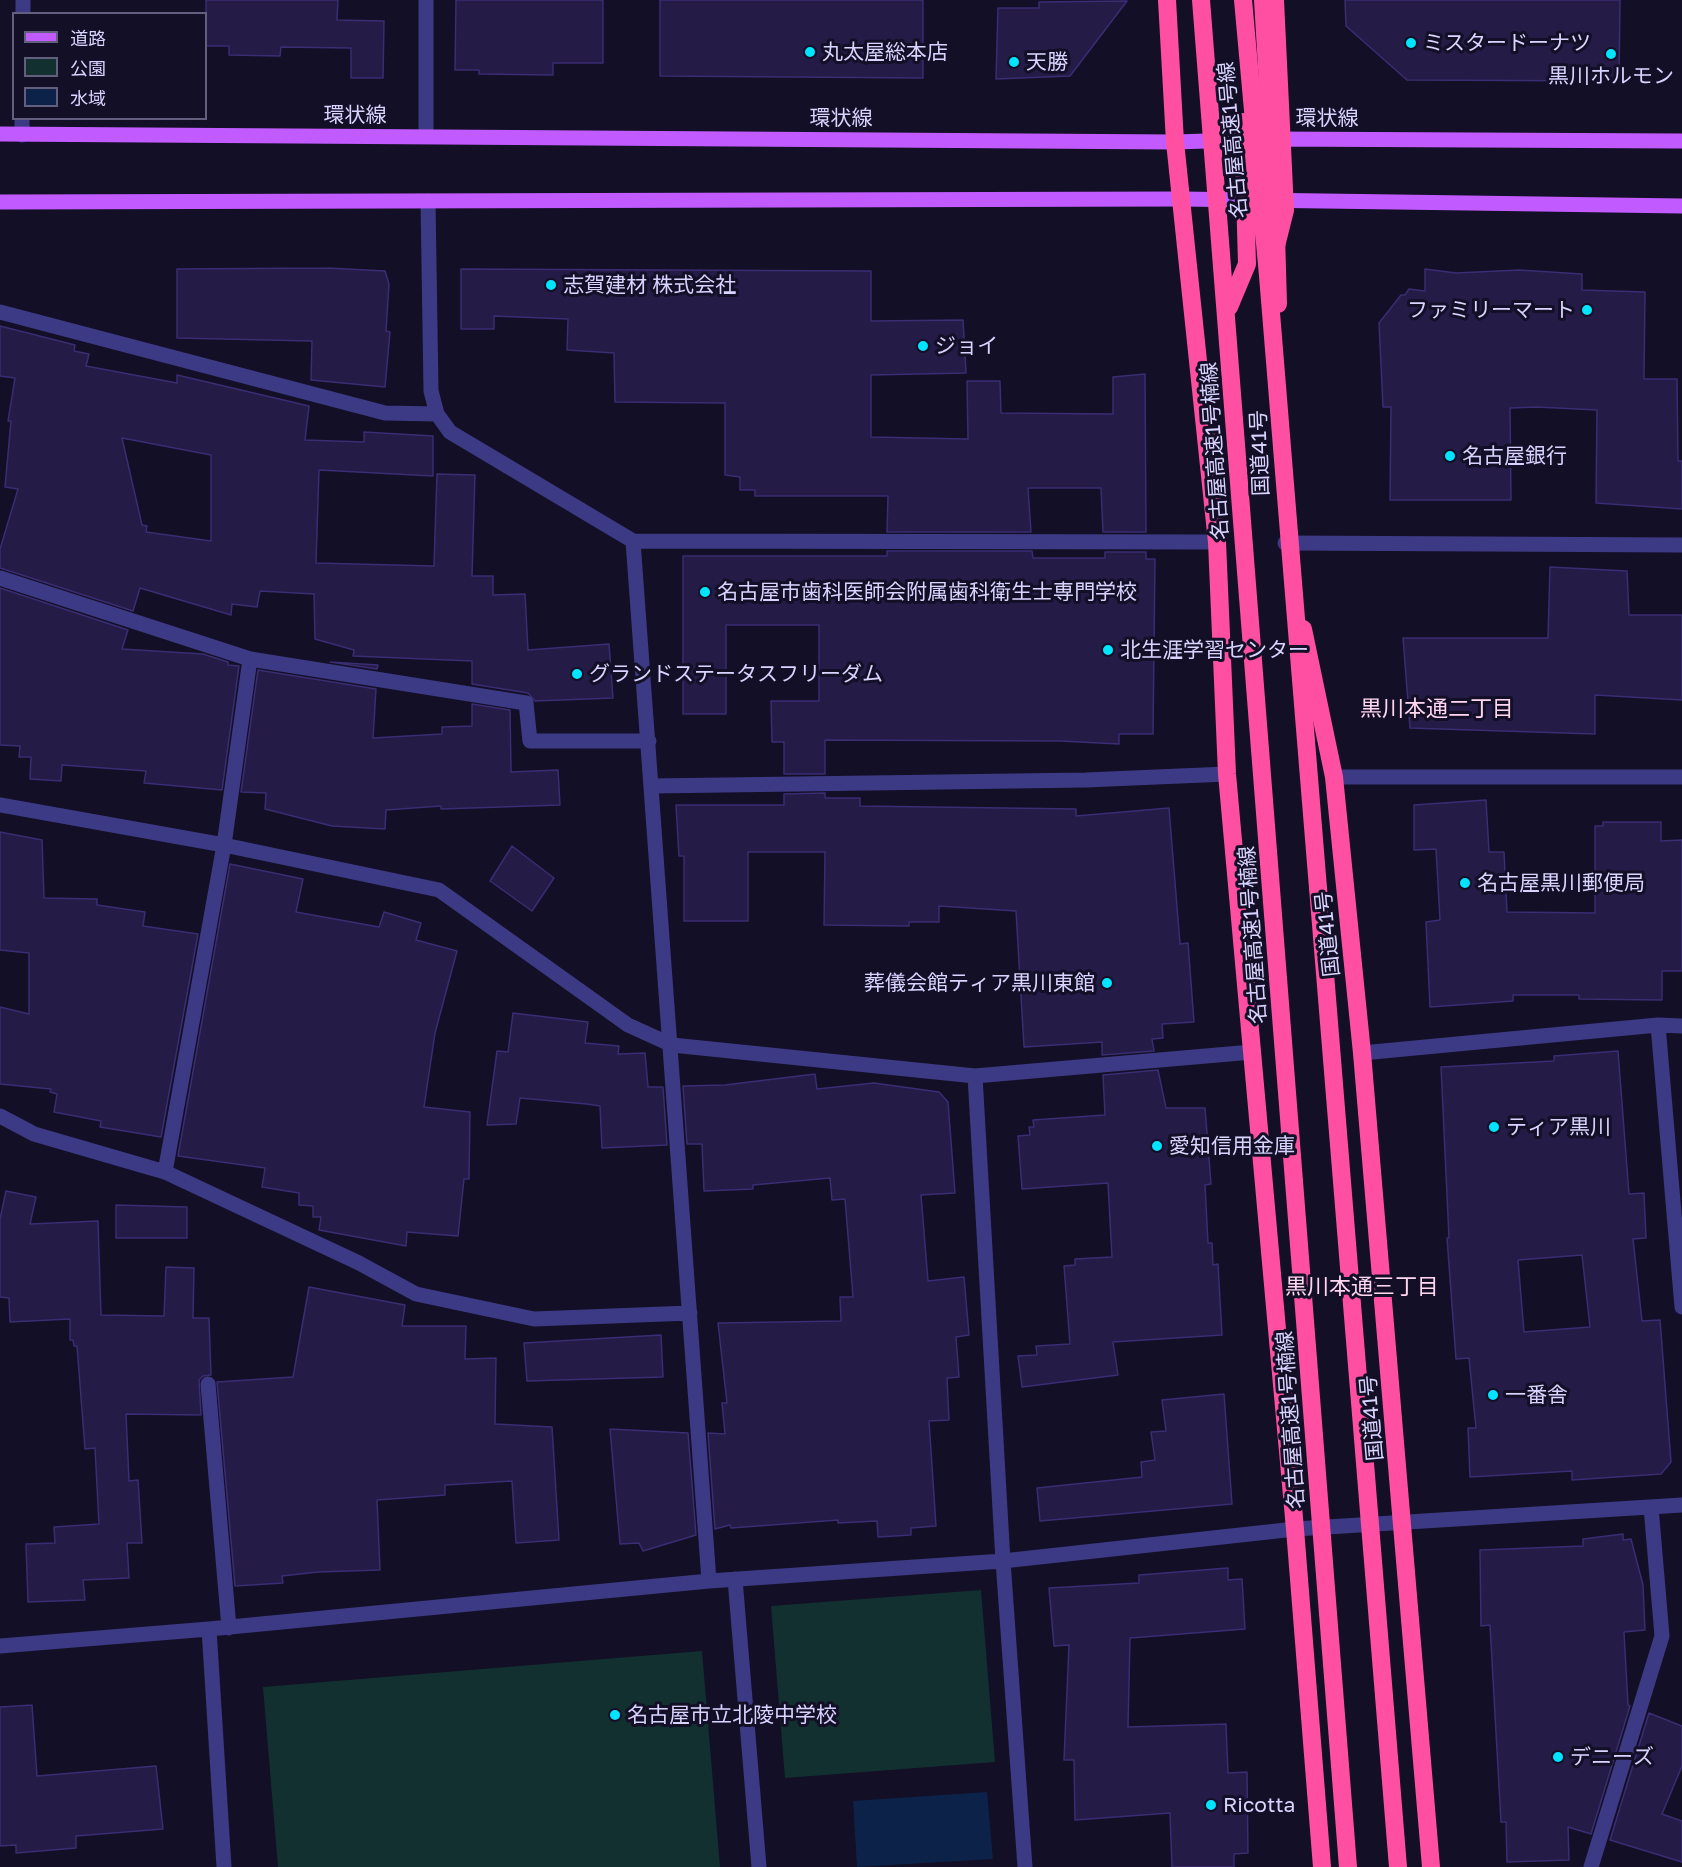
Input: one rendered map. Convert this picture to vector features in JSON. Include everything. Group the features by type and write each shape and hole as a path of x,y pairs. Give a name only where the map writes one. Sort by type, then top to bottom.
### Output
{"highway":[{"path":"1167,0 1175,142 1217,542 1227,774 1295,1529 1322,1867"},
{"name":"名古屋高速1号楠線","path":"1201,0 1348,1867"},
{"path":"1227,311 1247,264 1241,0"},
{"name":"名古屋高速1号線","path":"1241,0 1268,276"},
{"name":"国道41号","path":"1263,0 1275,201 1284,543 1334,777 1362,1053 1431,1867"},
{"path":"1275,0 1285,210 1268,276 1398,1867"}],"main road":[{"name":"環状線","path":"0,134 1175,142 1270,139 1682,141"},
{"path":"0,202 1181,199 1682,206"}],"street":[{"path":"426,0 426,136"},
{"path":"22,120 22,135"},
{"path":"428,201 431,391 437,414 450,432 633,541 1217,542"},
{"path":"0,312 385,413 437,414"},
{"path":"633,541 672,1045 709,1581"},
{"path":"1284,543 1682,544"},
{"path":"0,578 250,659 526,703 530,741 649,741"},
{"path":"165,1172 224,845 250,659"},
{"path":"652,786 1086,780 1227,774"},
{"path":"1334,777 1682,777"},
{"path":"0,805 224,845 439,890 628,1025 672,1045 975,1076 1252,1052"},
{"path":"1658,1025 1680,1256 1682,1307"},
{"path":"1362,1053 1658,1025 1682,1026"},
{"path":"975,1076 1003,1560 1025,1867"},
{"path":"0,1116 34,1134 165,1172 359,1263 416,1294 534,1319 690,1313"},
{"path":"208,1384 229,1628"},
{"path":"0,1646 229,1628 709,1581 1003,1560 1295,1529 1682,1505"},
{"path":"1591,1867 1662,1636 1651,1506"},
{"path":"735,1579 759,1867"},
{"path":"209,1629 224,1867"}],"green space":[{"path":"981,1590 995,1762 785,1778 771,1606"},
{"path":"702,1651 720,1867 278,1867 263,1687"}],"water":[{"path":"987,1792 993,1859 857,1867 853,1801"}],"building":[{"path":"206,0 338,0 337,20 384,21 383,78 351,78 351,48 281,47 280,56 229,55 229,46 207,46"},
{"path":"456,0 603,0 603,63 553,63 553,75 479,74 479,70 455,70"},
{"path":"660,0 923,0 923,78 660,76"},
{"path":"1345,0 1620,0 1619,81 1407,80 1346,26"},
{"path":"1127,1 1070,76 996,79 998,8 1039,8 1039,2"},
{"path":"328,268 385,271 389,284 386,331 390,332 385,387 311,380 312,341 177,338 177,269"},
{"path":"461,269 871,271 871,321 963,320 966,373 871,375 871,437 968,439 967,381 1000,381 1001,413 1113,414 1113,377 1145,374 1146,532 1103,532 1101,488 1028,488 1031,532 887,532 888,496 755,496 755,490 740,490 740,477 725,475 725,403 615,402 614,353 567,350 568,319 494,316 494,329 461,329"},
{"path":"1425,269 1456,273 1519,270 1582,274 1582,290 1645,292 1644,379 1677,379 1678,461 1682,461 1682,509 1596,503 1597,410 1537,407 1510,408 1511,500 1390,500 1391,407 1383,407 1379,323 1401,295 1405,295 1409,289 1425,291"},
{"path":"0,326 75,345 74,351 89,354 86,366 177,383 177,375 309,406 305,440 364,442 364,432 433,436 433,476 319,470 316,563 434,566 437,474 475,475 472,576 493,576 493,595 525,594 528,650 609,644 613,698 535,701 528,693 472,684 472,661 353,656 354,650 315,639 314,594 260,591 257,607 232,604 231,615 140,588 133,611 0,568 0,549 18,489 5,487 11,421 8,421 15,378 0,376","holes":["122,438 211,455 211,541 146,532 147,526 142,525"]},
{"path":"887,551 1032,551 1033,558 1105,558 1105,552 1146,552 1146,559 1155,559 1153,734 1119,734 1119,744 1060,741 825,740 825,774 784,774 784,742 772,742 771,701 819,701 819,625 726,625 726,714 683,714 683,556 887,556"},
{"path":"1550,567 1627,571 1629,615 1682,615 1682,700 1595,695 1595,734 1410,728 1403,638 1548,638"},
{"path":"0,588 128,630 122,649 203,654 228,662 228,665 239,666 222,790 144,783 146,771 62,765 61,781 30,779 31,757 19,757 20,746 0,745"},
{"path":"330,662 378,665 377,669"},
{"path":"258,670 376,689 373,738 442,734 442,727 472,726 472,704 510,710 511,772 558,770 560,805 441,809 441,806 386,810 385,829 332,826 265,809 266,793 241,792"},
{"path":"825,793 825,798 860,798 860,806 1076,809 1076,816 1169,808 1180,944 1188,943 1194,1022 1162,1024 1163,1038 1152,1039 1154,1051 1102,1055 1102,1042 1024,1047 1016,911 939,906 939,922 909,922 909,926 824,925 825,852 748,852 748,921 684,921 684,856 679,856 676,805 784,805 784,794"},
{"path":"1486,800 1489,852 1504,852 1507,912 1595,913 1595,826 1603,826 1603,822 1661,822 1661,841 1682,840 1682,971 1662,971 1662,1000 1579,999 1579,995 1513,995 1513,1001 1430,1007 1426,922 1440,920 1436,849 1414,850 1414,805"},
{"path":"0,832 42,840 44,898 97,899 97,905 145,912 143,926 198,934 161,1137 100,1127 101,1121 54,1112 57,1094 50,1092 51,1089 0,1084 0,1007 29,1014 29,953 0,950"},
{"path":"512,846 554,878 532,911 490,881"},
{"path":"230,864 303,879 296,912 379,927 384,912 421,923 416,940 457,951 435,1033 424,1107 470,1112 469,1179 464,1179 458,1236 407,1232 406,1246 319,1230 321,1217 313,1217 313,1206 299,1205 299,1193 262,1187 265,1168 178,1156"},
{"path":"513,1013 588,1022 585,1043 619,1046 618,1054 645,1053 648,1087 663,1087 667,1145 602,1148 600,1106 587,1104 520,1098 516,1124 487,1125 497,1051 508,1052"},
{"path":"1618,1051 1629,1194 1644,1193 1646,1238 1633,1239 1642,1321 1660,1320 1671,1462 1661,1474 1572,1480 1572,1471 1470,1477 1468,1428 1476,1428 1469,1358 1456,1359 1447,1238 1449,1238 1441,1067 1554,1061 1554,1056","holes":["1582,1255 1590,1327 1524,1332 1518,1260"]},
{"path":"1158,1070 1166,1108 1205,1108 1211,1184 1205,1185 1208,1243 1212,1243 1213,1265 1218,1264 1222,1335 1113,1342 1118,1375 1022,1387 1018,1356 1037,1355 1036,1346 1070,1344 1064,1266 1075,1265 1075,1259 1112,1257 1108,1183 1022,1189 1018,1136 1030,1135 1029,1127 1034,1127 1033,1120 1105,1115 1103,1075"},
{"path":"815,1074 817,1089 874,1083 939,1092 948,1102 955,1193 921,1195 928,1281 964,1277 969,1335 956,1337 959,1377 947,1378 949,1420 929,1421 936,1526 911,1528 911,1535 878,1537 877,1521 838,1523 838,1520 731,1528 730,1525 715,1529 708,1433 725,1434 722,1403 727,1403 718,1323 841,1321 840,1297 853,1297 845,1199 832,1200 830,1178 753,1185 753,1189 704,1191 702,1144 687,1144 683,1086 725,1085"},
{"path":"6,1191 36,1197 30,1224 98,1221 101,1315 164,1316 166,1267 194,1268 193,1318 209,1318 211,1375 203,1376 199,1380 201,1415 126,1414 129,1481 138,1480 142,1543 127,1543 129,1578 83,1580 85,1600 28,1602 26,1544 55,1543 54,1527 99,1524 95,1448 85,1449 77,1346 74,1346 73,1340 70,1340 70,1319 10,1322 9,1298 0,1297 0,1219"},
{"path":"116,1205 187,1207 187,1238 116,1238"},
{"path":"309,1287 405,1305 402,1326 466,1326 465,1359 496,1358 495,1424 552,1427 559,1540 516,1543 512,1481 445,1485 445,1495 377,1500 380,1570 318,1572 282,1576 283,1583 235,1586 217,1382 293,1377"},
{"path":"661,1335 663,1377 527,1381 524,1343"},
{"path":"1224,1394 1232,1504 1040,1521 1037,1488 1142,1477 1141,1462 1155,1460 1151,1432 1166,1431 1162,1400"},
{"path":"610,1429 688,1433 696,1535 643,1551 639,1543 620,1544"},
{"path":"1623,1534 1623,1540 1631,1539 1643,1585 1645,1630 1624,1632 1628,1705 1630,1706 1591,1834 1568,1827 1569,1860 1507,1862 1506,1822 1501,1822 1490,1625 1481,1626 1480,1550 1583,1546 1583,1539"},
{"path":"1228,1568 1228,1580 1242,1579 1245,1629 1130,1638 1128,1727 1226,1724 1228,1773 1247,1772 1248,1853 1234,1854 1234,1867 1172,1867 1170,1813 1075,1820 1074,1760 1064,1760 1069,1645 1054,1646 1049,1588 1139,1583 1139,1575"},
{"path":"32,1705 37,1776 156,1766 163,1829 76,1836 76,1848 16,1853 16,1845 0,1846 0,1707"},
{"path":"1649,1713 1682,1726 1682,1766 1662,1814 1682,1821 1682,1862 1610,1840"}],"place":[{"name":"ミスタードーナツ","path":"1411,43"},
{"name":"丸太屋総本店","path":"810,52"},
{"name":"黒川ホルモン","path":"1611,54"},
{"name":"天勝","path":"1014,62"},
{"name":"志賀建材 株式会社","path":"551,285"},
{"name":"ファミリーマート","path":"1587,310"},
{"name":"ジョイ","path":"923,346"},
{"name":"名古屋銀行","path":"1450,456"},
{"name":"名古屋市歯科医師会附属歯科衛生士専門学校","path":"705,592"},
{"name":"北生涯学習センター","path":"1108,650"},
{"name":"グランドステータスフリーダム","path":"577,674"},
{"name":"名古屋黒川郵便局","path":"1465,883"},
{"name":"葬儀会館ティア黒川東館","path":"1107,983"},
{"name":"ティア黒川","path":"1494,1127"},
{"name":"愛知信用金庫","path":"1157,1146"},
{"name":"一番舎","path":"1493,1395"},
{"name":"名古屋市立北陵中学校","path":"615,1715"},
{"name":"デニーズ","path":"1558,1757"},
{"name":"Ricotta","path":"1211,1805"}],"district":[{"name":"黒川本通二丁目","path":"1437,709"},
{"name":"黒川本通三丁目","path":"1362,1287"}]}
